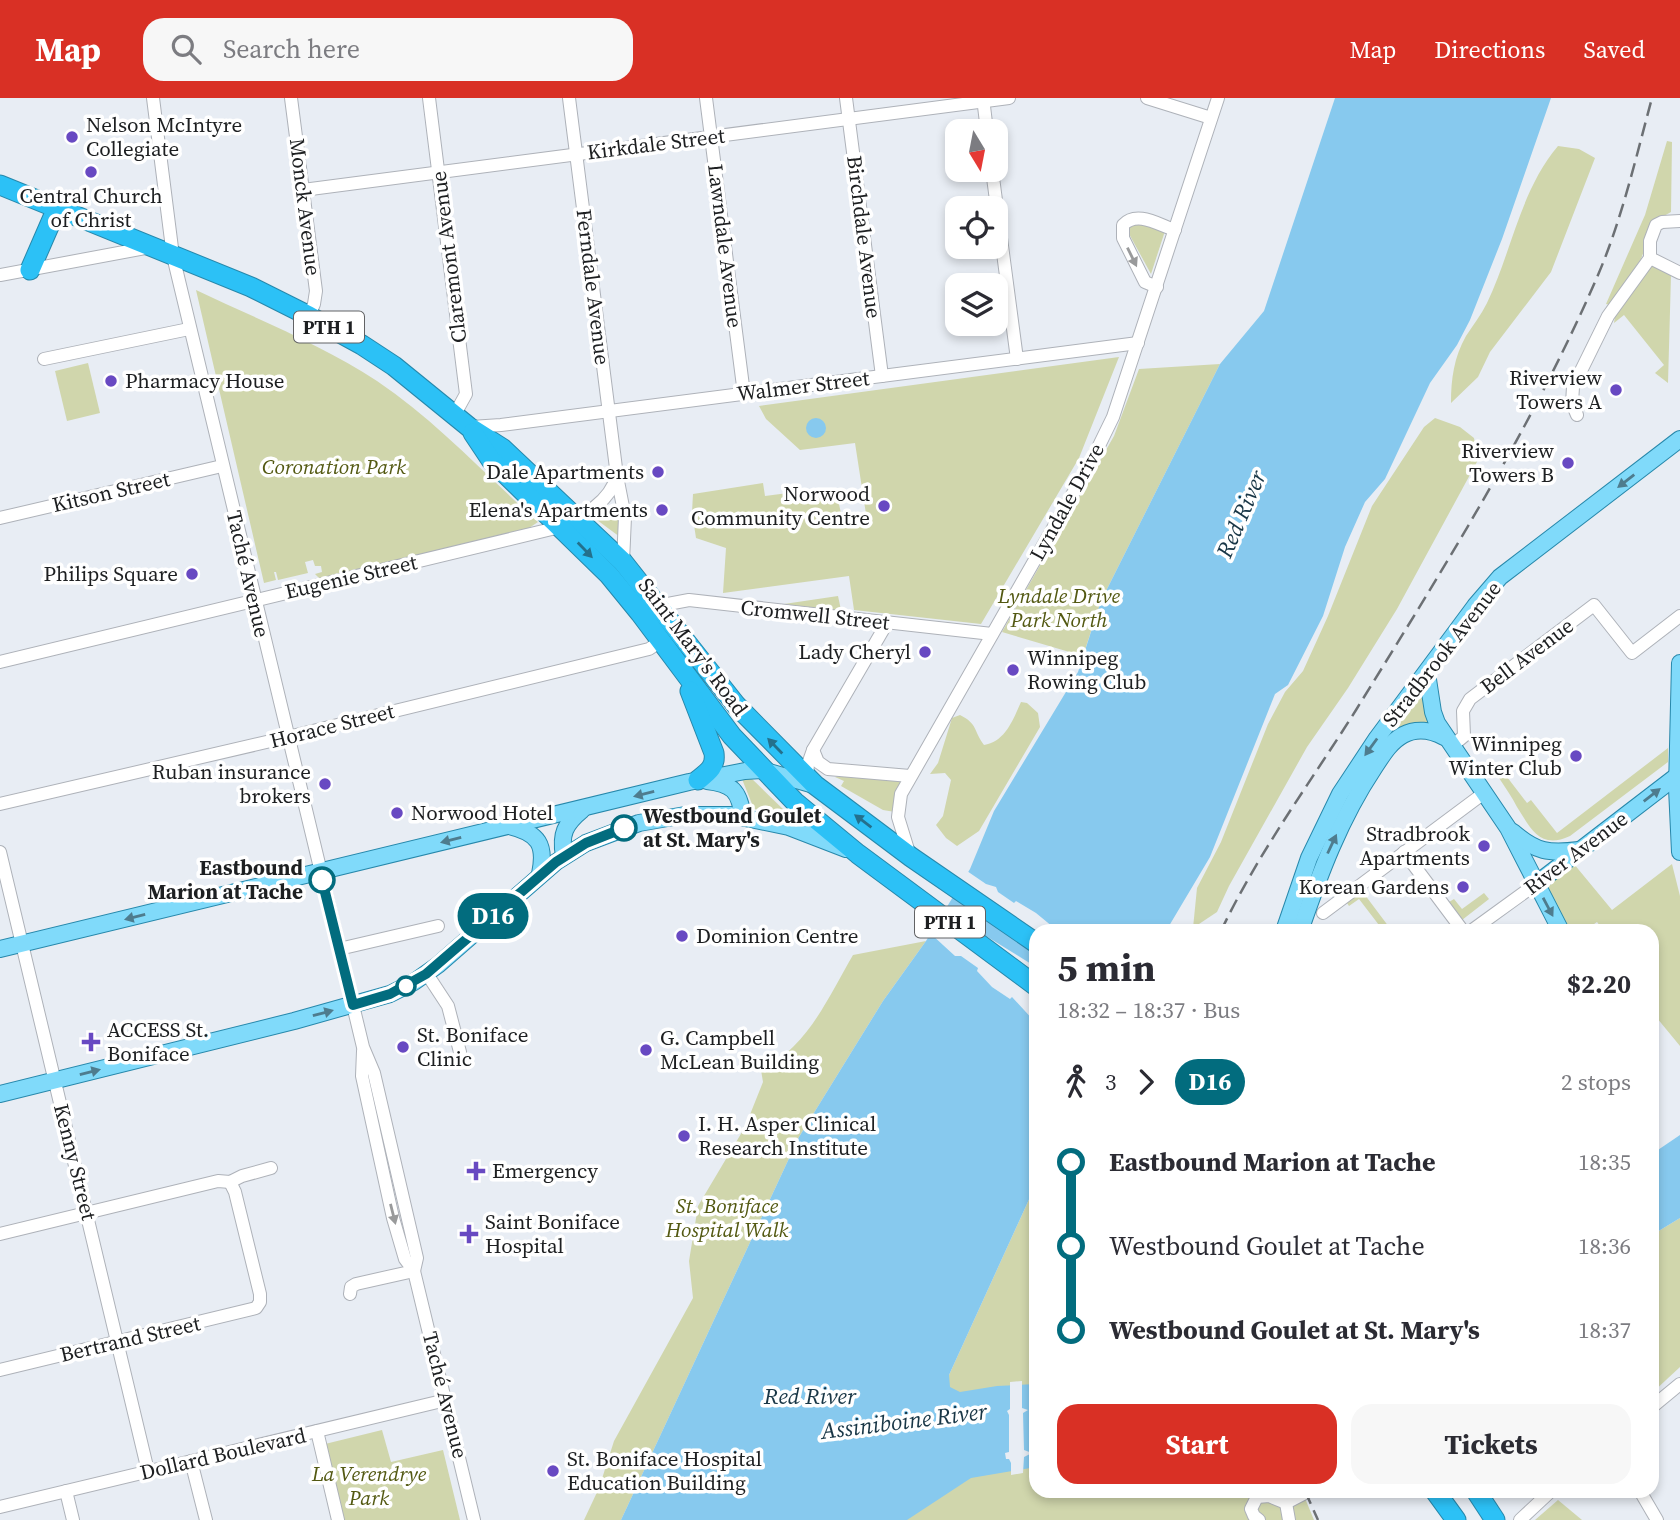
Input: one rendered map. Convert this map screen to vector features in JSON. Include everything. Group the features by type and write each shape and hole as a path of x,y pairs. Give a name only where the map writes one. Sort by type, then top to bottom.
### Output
{"highway":[{"name":"PTH 1","path":"0,184 57,208"},
{"name":"Saint Mary's Road","path":"57,208 251,287 309,316 394,366 462,421 502,447 569,523 640,613 708,706 762,770 811,817 1029,981"},
{"path":"30,270 57,208"},
{"name":"Saint Mary's Road","path":"569,523 623,562"},
{"name":"PTH 1","path":"623,562 659,604"},
{"name":"Saint Mary's Road","path":"659,604 736,705 811,781 911,857"},
{"path":"684,673 695,709 714,753 715,764 698,780"},
{"path":"708,706 736,705"},
{"name":"PTH 1","path":"911,857 1029,938"},
{"path":"1440,1498 1456,1520"},
{"path":"1481,1498 1495,1520"}],"main road":[{"name":"Stradbrook Avenue","path":"1286,924 1309,858 1340,794 1475,606 1500,577 1680,439"},
{"path":"1680,663 1680,852"},
{"path":"1427,673 1433,712 1448,741 1508,828 1557,924"},
{"name":"Stradbrook Avenue","path":"1302,924 1329,849 1356,797 1387,750 1399,738 1413,731 1433,732 1448,741"},
{"path":"0,949 698,780 762,770 811,781"},
{"name":"River Avenue","path":"1536,884 1679,775"},
{"path":"698,780 722,783 731,788 739,799 743,816"},
{"path":"564,856 563,830 584,808"},
{"path":"0,1094 390,994 426,974 564,856 605,835 653,820 703,813 743,816 789,827 858,854"},
{"path":"509,826 522,829 539,842 543,858 540,874"},
{"path":"1508,828 1527,844 1545,851 1581,849"}],"street":[{"name":"Taché Avenue","path":"153,98 173,256 189,329 363,1047 374,1073 393,1150 417,1258 414,1270"},
{"name":"Monck Avenue","path":"291,98 316,291 309,316"},
{"name":"Claremont Avenue","path":"429,98 466,394 462,421"},
{"name":"Ferndale Avenue","path":"569,98 617,476 625,517 623,562"},
{"name":"Lawndale Avenue","path":"706,98 744,394"},
{"name":"Birchdale Avenue","path":"846,98 882,376"},
{"name":"Kirkdale Street","path":"303,190 1009,98"},
{"path":"1147,98 1211,118"},
{"name":"Lyndale Drive","path":"911,857 898,813 899,800 910,776 1092,460 1113,417 1218,98"},
{"path":"983,100 985,119"},
{"path":"994,182 1017,359"},
{"path":"1157,287 1144,282 1123,238 1123,225 1129,220 1139,218 1175,230"},
{"path":"1577,415 1572,403 1573,387 1608,316 1650,258 1650,241 1656,225 1680,220"},
{"path":"0,275 151,247"},
{"path":"1650,258 1680,273"},
{"path":"44,359 189,329"},
{"name":"Walmer Street","path":"462,421 501,425 1138,343"},
{"name":"Kitson Street","path":"0,518 222,466"},
{"path":"569,523 606,498 613,489 617,476"},
{"name":"Eugenie Street","path":"0,662 569,523"},
{"name":"Cromwell Street","path":"640,613 659,604 689,600 992,634"},
{"name":"Bell Avenue","path":"1448,741 1464,736 1463,711 1470,699 1594,606 1632,653 1680,616"},
{"path":"811,781 808,764 813,750 887,623"},
{"name":"Horace Street","path":"0,804 649,649 661,641"},
{"path":"813,750 820,764 828,769 910,776"},
{"path":"1323,912 1484,793"},
{"name":"Kenny Street","path":"0,852 148,1471"},
{"path":"1405,852 1458,924"},
{"name":"River Avenue","path":"1481,924 1536,884"},
{"path":"339,949 438,926"},
{"path":"426,974 448,1006 460,1052"},
{"name":"Taché Avenue","path":"363,1047 362,1076 379,1153 405,1259 414,1270 474,1520"},
{"path":"379,1153 393,1150"},
{"path":"0,1234 218,1181 230,1182 242,1175 271,1168"},
{"name":"Bertrand Street","path":"0,1370 248,1311 258,1305 260,1298 257,1281 235,1192 230,1182"},
{"path":"350,1294 351,1287 356,1284 414,1270"},
{"path":"1659,1401 1680,1384"},
{"name":"Dollard Boulevard","path":"0,1507 446,1400"},
{"path":"317,1431 338,1520"},
{"path":"191,1461 206,1520"},
{"path":"66,1491 73,1520"},
{"path":"1257,1498 1251,1510 1259,1520"},
{"path":"1274,1498 1286,1503 1296,1498"},
{"path":"1520,1520 1544,1498"},
{"path":"1644,1498 1657,1520"},
{"path":"1286,1503 1289,1520"}],"green space":[{"path":"1667,141 1672,142 1671,212 1655,221 1641,259 1610,305 1606,304 1645,215"},
{"path":"1558,146 1579,149 1595,158 1551,272 1490,352 1478,377 1451,403 1454,368 1462,344 1496,283 1534,182"},
{"path":"1140,222 1165,231 1151,274 1128,232 1132,224"},
{"path":"1655,266 1671,275 1668,383 1655,373 1664,365 1624,315 1614,323 1615,316 1649,267"},
{"name":"Coronation Park","path":"196,290 311,344 377,381 436,427 526,511 530,518 538,522 529,528 320,579 315,574 322,572 321,566 315,566 313,560 305,562 308,573 278,580 274,572 276,580 264,583"},
{"path":"1119,357 1079,458 981,624 854,610 849,576 723,593 726,548 696,538 692,512 693,494 763,483 765,496 788,493 799,501 837,495 842,518 866,514 855,443 800,450 766,419 759,406"},
{"path":"88,363 100,413 67,421 55,371"},
{"name":"Lyndale Drive Park North","path":"1220,364 1101,601 1083,656 1002,632 1114,436 1139,369"},
{"path":"1435,418 1460,427 1474,438 1478,460 1397,609 1348,688 1307,747 1217,912 1199,924 1193,924 1197,888 1221,842 1268,724 1285,692 1303,671 1372,506 1424,427"},
{"path":"618,501 620,537 597,520"},
{"path":"838,596 841,610 839,612 784,604"},
{"path":"1427,673 1437,723 1399,738 1377,738"},
{"path":"1021,702 1027,703 1038,713 1040,727 979,831 957,846 946,838 936,825 943,816 951,780 945,773 930,774 938,763 952,718 960,715 970,721 984,745 1003,735"},
{"path":"1668,748 1668,762 1570,836 1560,840 1544,839 1532,830 1499,778 1504,773 1527,803 1531,800 1557,833"},
{"path":"750,777 787,813 785,816 754,809 742,779"},
{"path":"835,777 902,781 895,812 883,810 841,786 844,781"},
{"path":"1569,858 1612,910 1672,864 1680,896 1680,1046 1659,1020 1659,924 1557,924 1536,884"},
{"path":"1362,891 1387,924 1378,924 1359,899 1349,906 1347,903"},
{"path":"1484,893 1489,899 1462,920 1449,902 1454,899 1462,909"},
{"name":"St. Boniface Hospital Walk","path":"926,941 883,1001 799,1137 621,1520 584,1520 599,1488 614,1441 693,1298 689,1261 698,1206 745,1127 763,1082 761,1070 777,1061 804,1035 853,955"},
{"path":"1029,1199 1029,1498 1305,1498 1314,1520 893,1520 949,1375"},
{"path":"1680,1218 1680,1367 1659,1386 1659,1231"},
{"name":"La Verendrye Park","path":"382,1430 391,1462 443,1450 460,1520 344,1520 325,1444"},
{"path":"1558,1500 1582,1520 1535,1520"}],"water":[{"name":"Red River","path":"1335,98 1551,98 1502,239 1470,320 1457,345 1430,383 1385,479 1365,502 1345,547 1323,616 1288,685 1275,694 1210,857 1170,924 1029,924 1029,1199 949,1375 950,1387 960,1392 1029,1384 1029,1468 971,1478 907,1520 621,1520 799,1137 883,1001 926,941 970,869 994,811 1078,672 1101,601 1220,364 1264,311"},
{"path":"816,418 823,421 826,428 823,435 816,438 809,435 806,428 809,421"},
{"path":"1680,1135 1680,1218 1659,1231 1659,1149"}],"pier":[{"path":"967,867 967,871 986,884 996,887 998,892 1036,913 1049,924 1029,924 1029,948 950,895"},
{"path":"943,906 1029,963 1029,1015 1012,997 1010,999 992,987 977,971 978,968 961,956 955,956 931,934 926,934"},
{"path":"1022,1381 1022,1408 1028,1410 1023,1413 1024,1450 1029,1452 1024,1457 1023,1473 1011,1475 1011,1463 1006,1459 1005,1453 1009,1452 1007,1411 1010,1409 1010,1382"}],"railway":[{"path":"1225,924 1268,846 1356,710 1453,551 1545,388 1607,254 1652,98"},
{"path":"1308,1498 1318,1520"}],"bus line":[{"name":"D16","path":"322,880 353,1005 390,994 414,982 439,965 556,862 586,843 624,828"}],"place":[{"name":"Nelson McIntyre Collegiate","path":"72,137"},
{"name":"Central Church of Christ","path":"91,172"},
{"name":"Pharmacy House","path":"111,381"},
{"name":"Riverview Towers A","path":"1616,390"},
{"name":"Riverview Towers B","path":"1568,463"},
{"name":"Dale Apartments","path":"658,472"},
{"name":"Norwood Community Centre","path":"884,506"},
{"name":"Elena's Apartments","path":"662,510"},
{"name":"Philips Square","path":"192,574"},
{"name":"Lady Cheryl","path":"925,652"},
{"name":"Winnipeg Rowing Club","path":"1013,670"},
{"name":"Winnipeg Winter Club","path":"1576,756"},
{"name":"Ruban insurance brokers","path":"325,784"},
{"name":"Norwood Hotel","path":"397,813"},
{"name":"Westbound Goulet at St. Mary's","path":"624,828"},
{"name":"Stradbrook Apartments","path":"1484,846"},
{"name":"Eastbound Marion at Tache","path":"322,880"},
{"name":"Korean Gardens","path":"1463,887"},
{"name":"Dominion Centre","path":"682,936"},
{"name":"ACCESS St. Boniface","path":"91,1042"},
{"name":"St. Boniface Clinic","path":"403,1047"},
{"name":"G. Campbell McLean Building","path":"646,1050"},
{"name":"I. H. Asper Clinical Research Institute","path":"684,1136"},
{"name":"Emergency","path":"476,1171"},
{"name":"Saint Boniface Hospital","path":"469,1234"},
{"name":"St. Boniface Hospital Education Building","path":"553,1471"}],"water label":[{"name":"Assiniboine River","path":"904,1421"}]}
